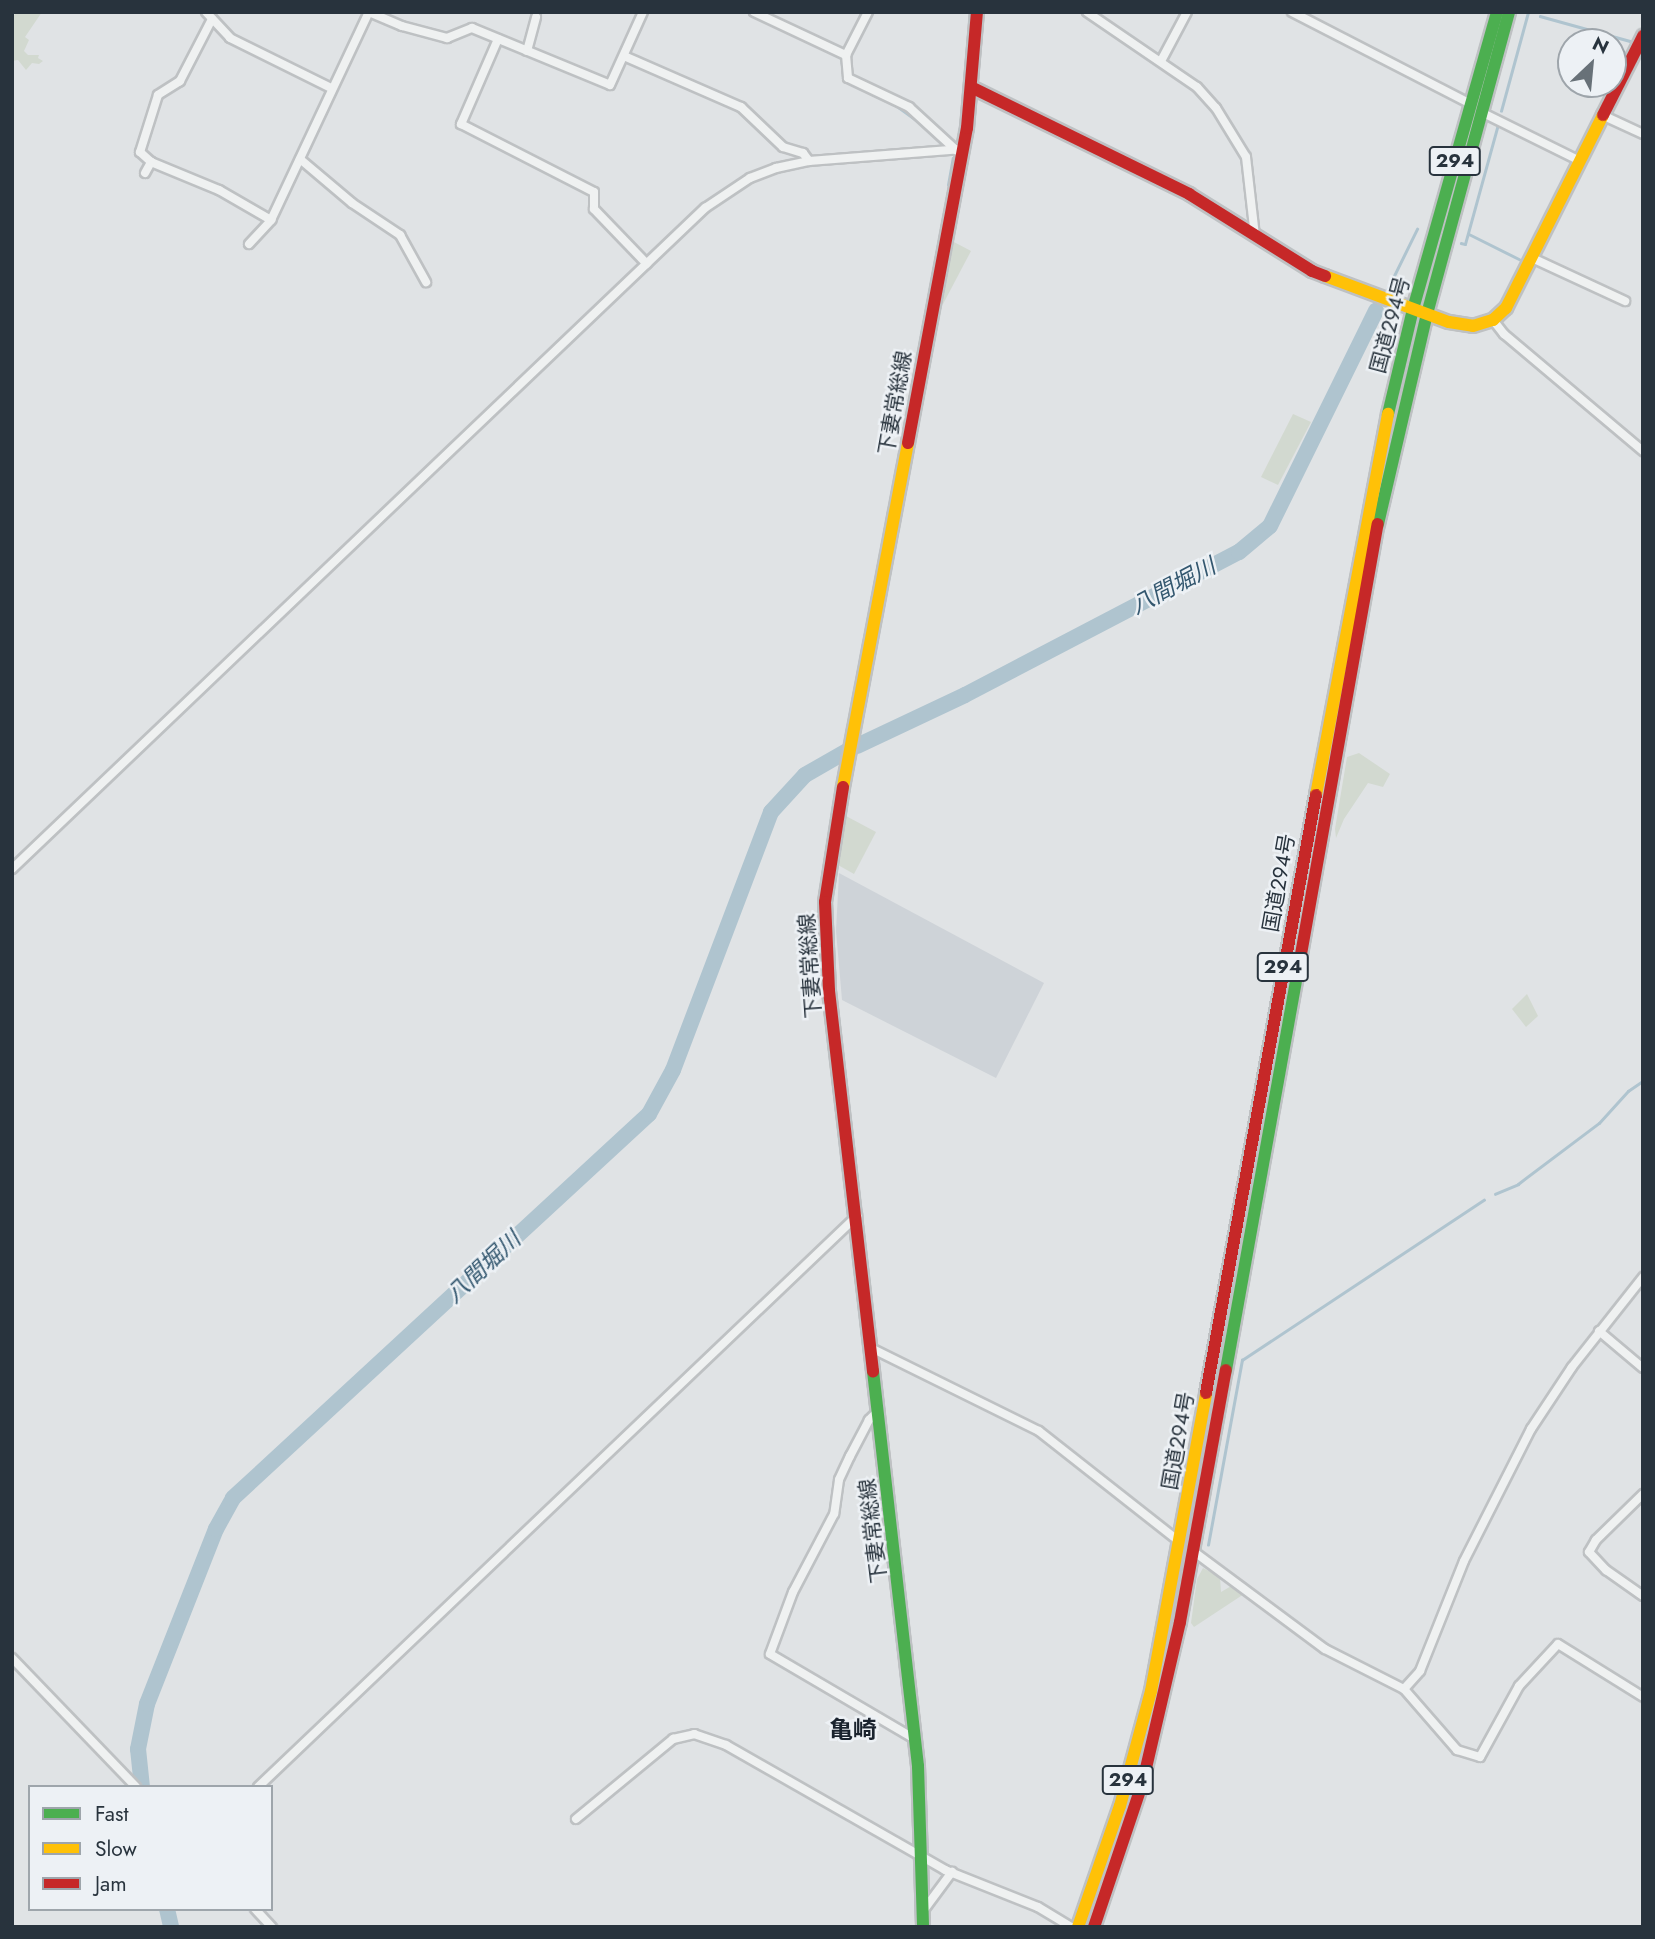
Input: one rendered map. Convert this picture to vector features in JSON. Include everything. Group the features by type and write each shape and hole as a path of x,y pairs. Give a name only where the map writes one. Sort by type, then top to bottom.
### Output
{"main road":[{"name":"下妻常総線","path":"923,1927 915,1739 873,1349 829,991 825,920 827,883 973,88 977,12"},
{"name":"国道294号","path":"1094,1927 1126,1837 1153,1745 1193,1551 1358,623 1391,461 1497,12"},
{"name":"国道294号","path":"1078,1927 1129,1776 1151,1691 1368,508 1413,309 1509,12"},
{"path":"973,88 1189,194 1312,271 1427,314 1473,326 1493,320 1506,308 1643,36"}],"street":[{"path":"249,244 271,220 369,12 402,26 447,38 471,28 610,85 643,12"},
{"path":"754,12 846,55"},
{"path":"868,12 846,55 848,78 909,107 960,150"},
{"path":"1087,12 1197,87 1234,133 1247,157 1255,236"},
{"path":"1161,61 1187,12"},
{"path":"1292,12 1580,161"},
{"path":"221,13 211,18 180,80 158,94 139,148 151,162 219,190 271,220"},
{"path":"527,51 537,17"},
{"path":"211,18 241,44 331,88"},
{"path":"498,39 461,124 594,192 594,209 647,264"},
{"path":"624,56 741,107 783,147 803,153 809,161"},
{"path":"1602,115 1643,134"},
{"path":"12,869 647,264 724,194 773,169 809,161 960,150"},
{"path":"300,159 352,203 400,235 426,282"},
{"path":"145,173 151,162"},
{"path":"1530,257 1625,301"},
{"path":"1493,320 1504,334 1643,451"},
{"path":"260,1785 857,1216"},
{"path":"1405,1689 1420,1671 1464,1561 1527,1436 1599,1331 1643,1277"},
{"path":"1599,1331 1643,1368"},
{"path":"873,1349 1039,1432 1179,1541 1325,1648 1405,1689 1457,1750 1475,1756 1485,1752 1518,1686 1558,1644 1643,1697"},
{"path":"878,1411 864,1427 849,1456 839,1480 834,1514 793,1592 770,1654 915,1739"},
{"path":"1643,1494 1596,1540 1589,1552 1605,1570 1643,1596"},
{"path":"12,1658 134,1785"},
{"path":"576,1819 673,1739 694,1734 726,1745 952,1872 1038,1907 1071,1927"},
{"path":"923,1911 952,1872"},
{"path":"257,1911 272,1927"}],"shaded area":[{"path":"17,12 42,12 25,37 29,40 24,51 28,55 39,55 38,58 43,61 39,64 32,63 26,70 18,60 12,61 12,17"},
{"path":"954,242 971,251 942,306 950,261"},
{"path":"1293,414 1311,422 1278,485 1261,477"},
{"path":"1359,753 1390,774 1383,787 1368,783 1344,819 1336,838 1335,829 1347,757"},
{"path":"846,816 876,832 854,874 838,865"},
{"path":"839,873 1044,983 996,1078 842,1000 836,931"},
{"path":"1527,994 1538,1016 1526,1027 1512,1009"},
{"path":"1203,1568 1220,1577 1221,1592 1233,1585 1244,1594 1194,1627 1191,1623 1197,1579"}],"waterway":[{"path":"844,50 862,12"},
{"name":"八間堀川","path":"1501,111 1528,12"},
{"path":"1540,16 1630,41"},
{"path":"842,60 843,70"},
{"path":"849,83 897,106 922,124"},
{"name":"八間堀川","path":"1461,243 1465,244 1498,124"},
{"path":"948,185 953,158"},
{"name":"八間堀川","path":"1387,290 1417,229"},
{"path":"1469,234 1519,259"},
{"name":"八間堀川","path":"857,746 965,695 1239,552 1270,526 1376,311"},
{"name":"八間堀川","path":"142,1785 138,1749 147,1704 216,1529 233,1498 649,1114 673,1070 771,812 805,775 845,752"},
{"path":"1495,1194 1518,1184 1599,1123 1628,1091 1643,1081"},
{"path":"1208,1545 1242,1360 1484,1200"},
{"name":"八間堀川","path":"167,1911 171,1927"}],"traffic: fast":[{"path":"1388,414 1413,309 1497,12"},
{"path":"1378,524 1427,314 1509,12"},
{"path":"1226,1370 1298,971"},
{"path":"873,1371 918,1766 923,1927"}],"traffic: slow":[{"path":"1325,276 1449,322 1473,326 1493,320 1506,308 1603,115"},
{"path":"1316,795 1388,414"},
{"path":"843,787 908,443"},
{"path":"1078,1927 1120,1806 1151,1691 1206,1393"}],"traffic: jam":[{"path":"908,443 967,128 977,12"},
{"path":"1603,115 1643,36"},
{"path":"973,88 1189,194 1312,271 1325,276"},
{"path":"1298,971 1378,524"},
{"path":"843,787 825,902 829,991 873,1371"},
{"path":"1206,1393 1316,795"},
{"path":"1094,1927 1143,1781 1180,1622 1226,1370"}],"district":[{"name":"亀崎","path":"853,1730"}]}
